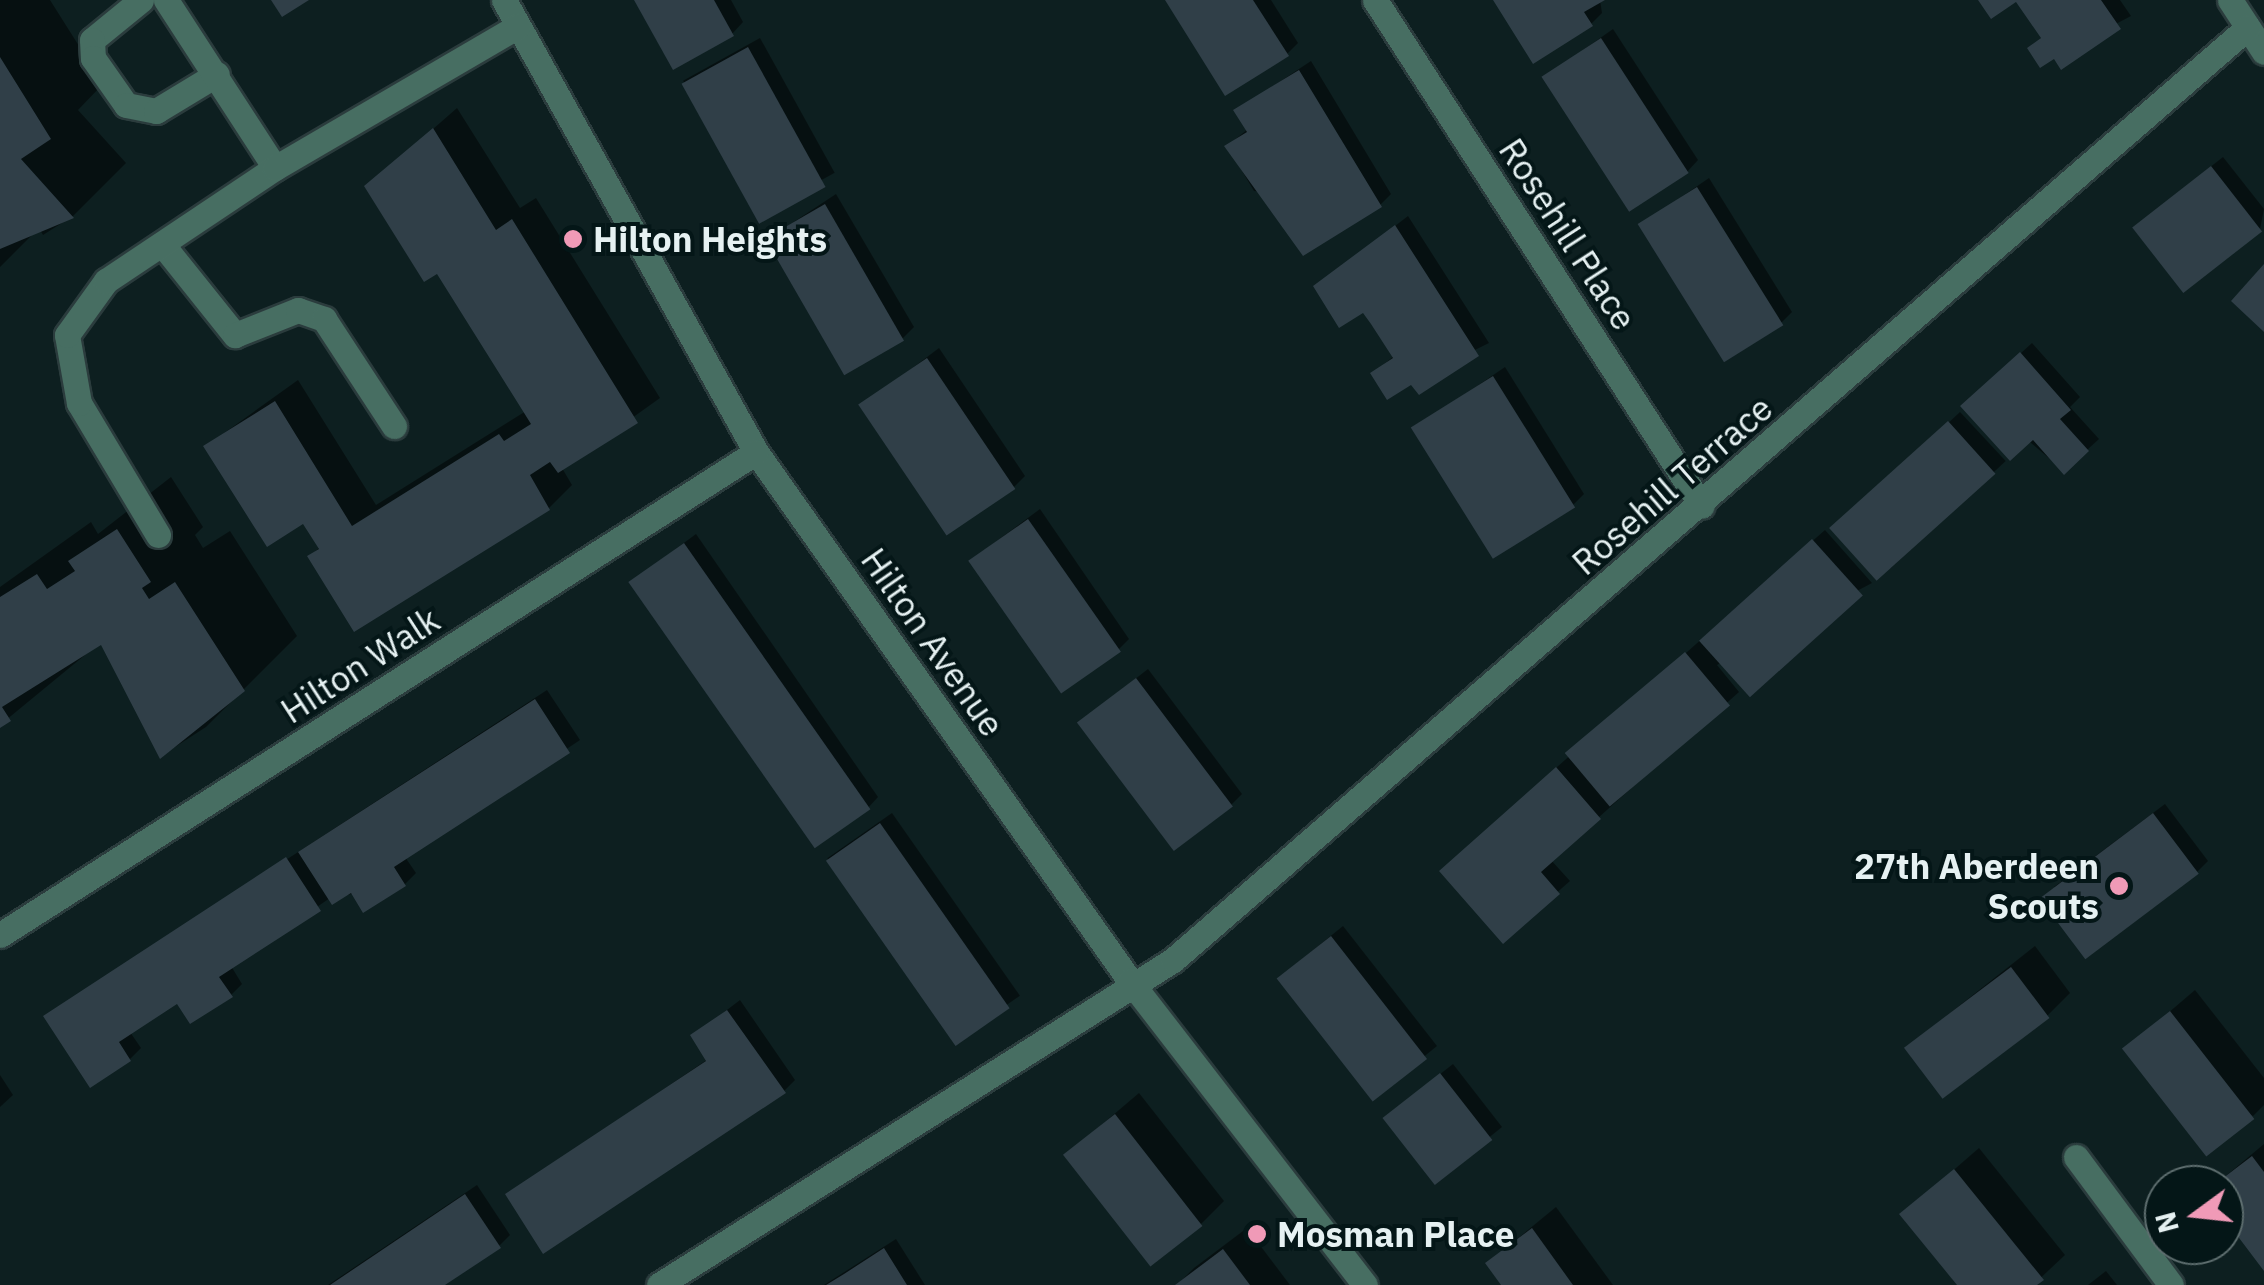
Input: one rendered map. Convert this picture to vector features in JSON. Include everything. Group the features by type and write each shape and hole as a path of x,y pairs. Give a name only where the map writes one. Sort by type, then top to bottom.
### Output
{"street":[{"path":"141,0 92,40 93,58 126,105 156,111 217,74"},
{"path":"166,0 275,168"},
{"name":"Hilton Avenue","path":"504,0 756,452 1130,980 1365,1285"},
{"name":"Rosehill Place","path":"1375,0 1702,506"},
{"path":"2230,0 2264,52"},
{"path":"158,535 79,403 67,335 106,281 275,168 518,26"},
{"name":"Rosehill Terrace","path":"1130,980 1173,960 1702,506 2248,27"},
{"path":"162,244 234,335 298,310 324,319 394,426"},
{"name":"Hilton Walk","path":"0,935 756,452"},
{"path":"659,1285 1130,980"},
{"path":"2076,1157 2171,1285"}],"building":[{"path":"271,0 309,0 282,17"},
{"path":"634,0 714,0 734,36 673,70"},
{"path":"1165,0 1253,0 1289,56 1225,96"},
{"path":"1493,0 1605,0 1584,12 1593,26 1533,64"},
{"path":"1978,0 2101,0 2121,29 2061,70 2054,59 2040,68 2027,48 2041,38 2016,2 1991,19"},
{"path":"1601,38 1689,173 1629,212 1541,77"},
{"path":"748,47 826,187 759,224 682,84"},
{"path":"0,57 51,139 21,159 74,218 0,249"},
{"path":"1299,70 1382,207 1303,256 1224,146 1247,132 1233,110"},
{"path":"433,128 496,230 512,219 638,423 558,473 550,462 530,475 550,510 354,632 307,556 319,549 303,524 267,547 203,446 275,401 352,526 499,434 504,441 531,424 437,274 424,282 364,186"},
{"path":"2211,166 2262,231 2183,293 2132,228"},
{"path":"1697,187 1783,325 1724,362 1638,224"},
{"path":"825,204 904,341 844,375 765,238"},
{"path":"1395,225 1479,356 1419,395 1411,385 1387,400 1370,373 1393,358 1371,324 1363,313 1339,328 1313,286"},
{"path":"2264,264 2264,332 2231,301"},
{"path":"2020,352 2071,410 2060,419 2089,451 2064,475 2033,440 2010,461 1960,406"},
{"path":"927,358 1015,489 947,535 858,404"},
{"path":"1493,376 1575,507 1493,559 1411,427"},
{"path":"1948,421 1996,474 1877,581 1829,528"},
{"path":"1028,519 1121,652 1061,694 968,561"},
{"path":"117,529 151,582 142,588 149,599 175,582 245,691 160,759 101,645 2,707 11,721 0,728 0,597 37,574 47,589 75,571 68,561"},
{"path":"1812,539 1863,595 1750,697 1699,641"},
{"path":"684,543 870,809 815,848 628,582"},
{"path":"1685,652 1730,706 1610,807 1565,753"},
{"path":"1136,678 1233,807 1174,851 1077,723"},
{"path":"535,699 570,753 394,867 406,886 363,913 351,893 332,905 298,852"},
{"path":"1556,767 1601,819 1541,872 1560,894 1503,944 1439,871"},
{"name":"27th Aberdeen Scouts","path":"2153,813 2199,874 2085,959 2040,898"},
{"path":"880,823 1010,1008 956,1046 826,861"},
{"path":"286,857 321,911 219,977 233,997 190,1024 177,1004 119,1042 131,1061 90,1088 43,1016"},
{"path":"1331,936 1427,1059 1373,1101 1277,978"},
{"path":"2011,967 2050,1018 1942,1099 1904,1048"},
{"path":"727,1010 786,1093 543,1254 505,1194 706,1061 690,1035"},
{"path":"2170,1011 2254,1119 2206,1157 2122,1049"},
{"path":"1440,1073 1492,1140 1435,1185 1382,1118"},
{"path":"1115,1114 1202,1226 1150,1267 1063,1155"},
{"path":"2252,1156 2264,1172 2264,1271 2244,1244 2244,1165 2240,1165"},
{"path":"1954,1169 2044,1280 2037,1285 1957,1285 1899,1214"},
{"path":"465,1194 501,1248 445,1285 330,1285"},
{"path":"1532,1228 1573,1285 1501,1285 1485,1263"},
{"path":"884,1248 907,1285 826,1285 844,1274"},
{"path":"1223,1249 1250,1285 1175,1285"}],"place":[{"name":"Hilton Heights","path":"573,239"},
{"name":"27th Aberdeen Scouts","path":"2119,886"},
{"name":"Mosman Place","path":"1257,1234"}]}
